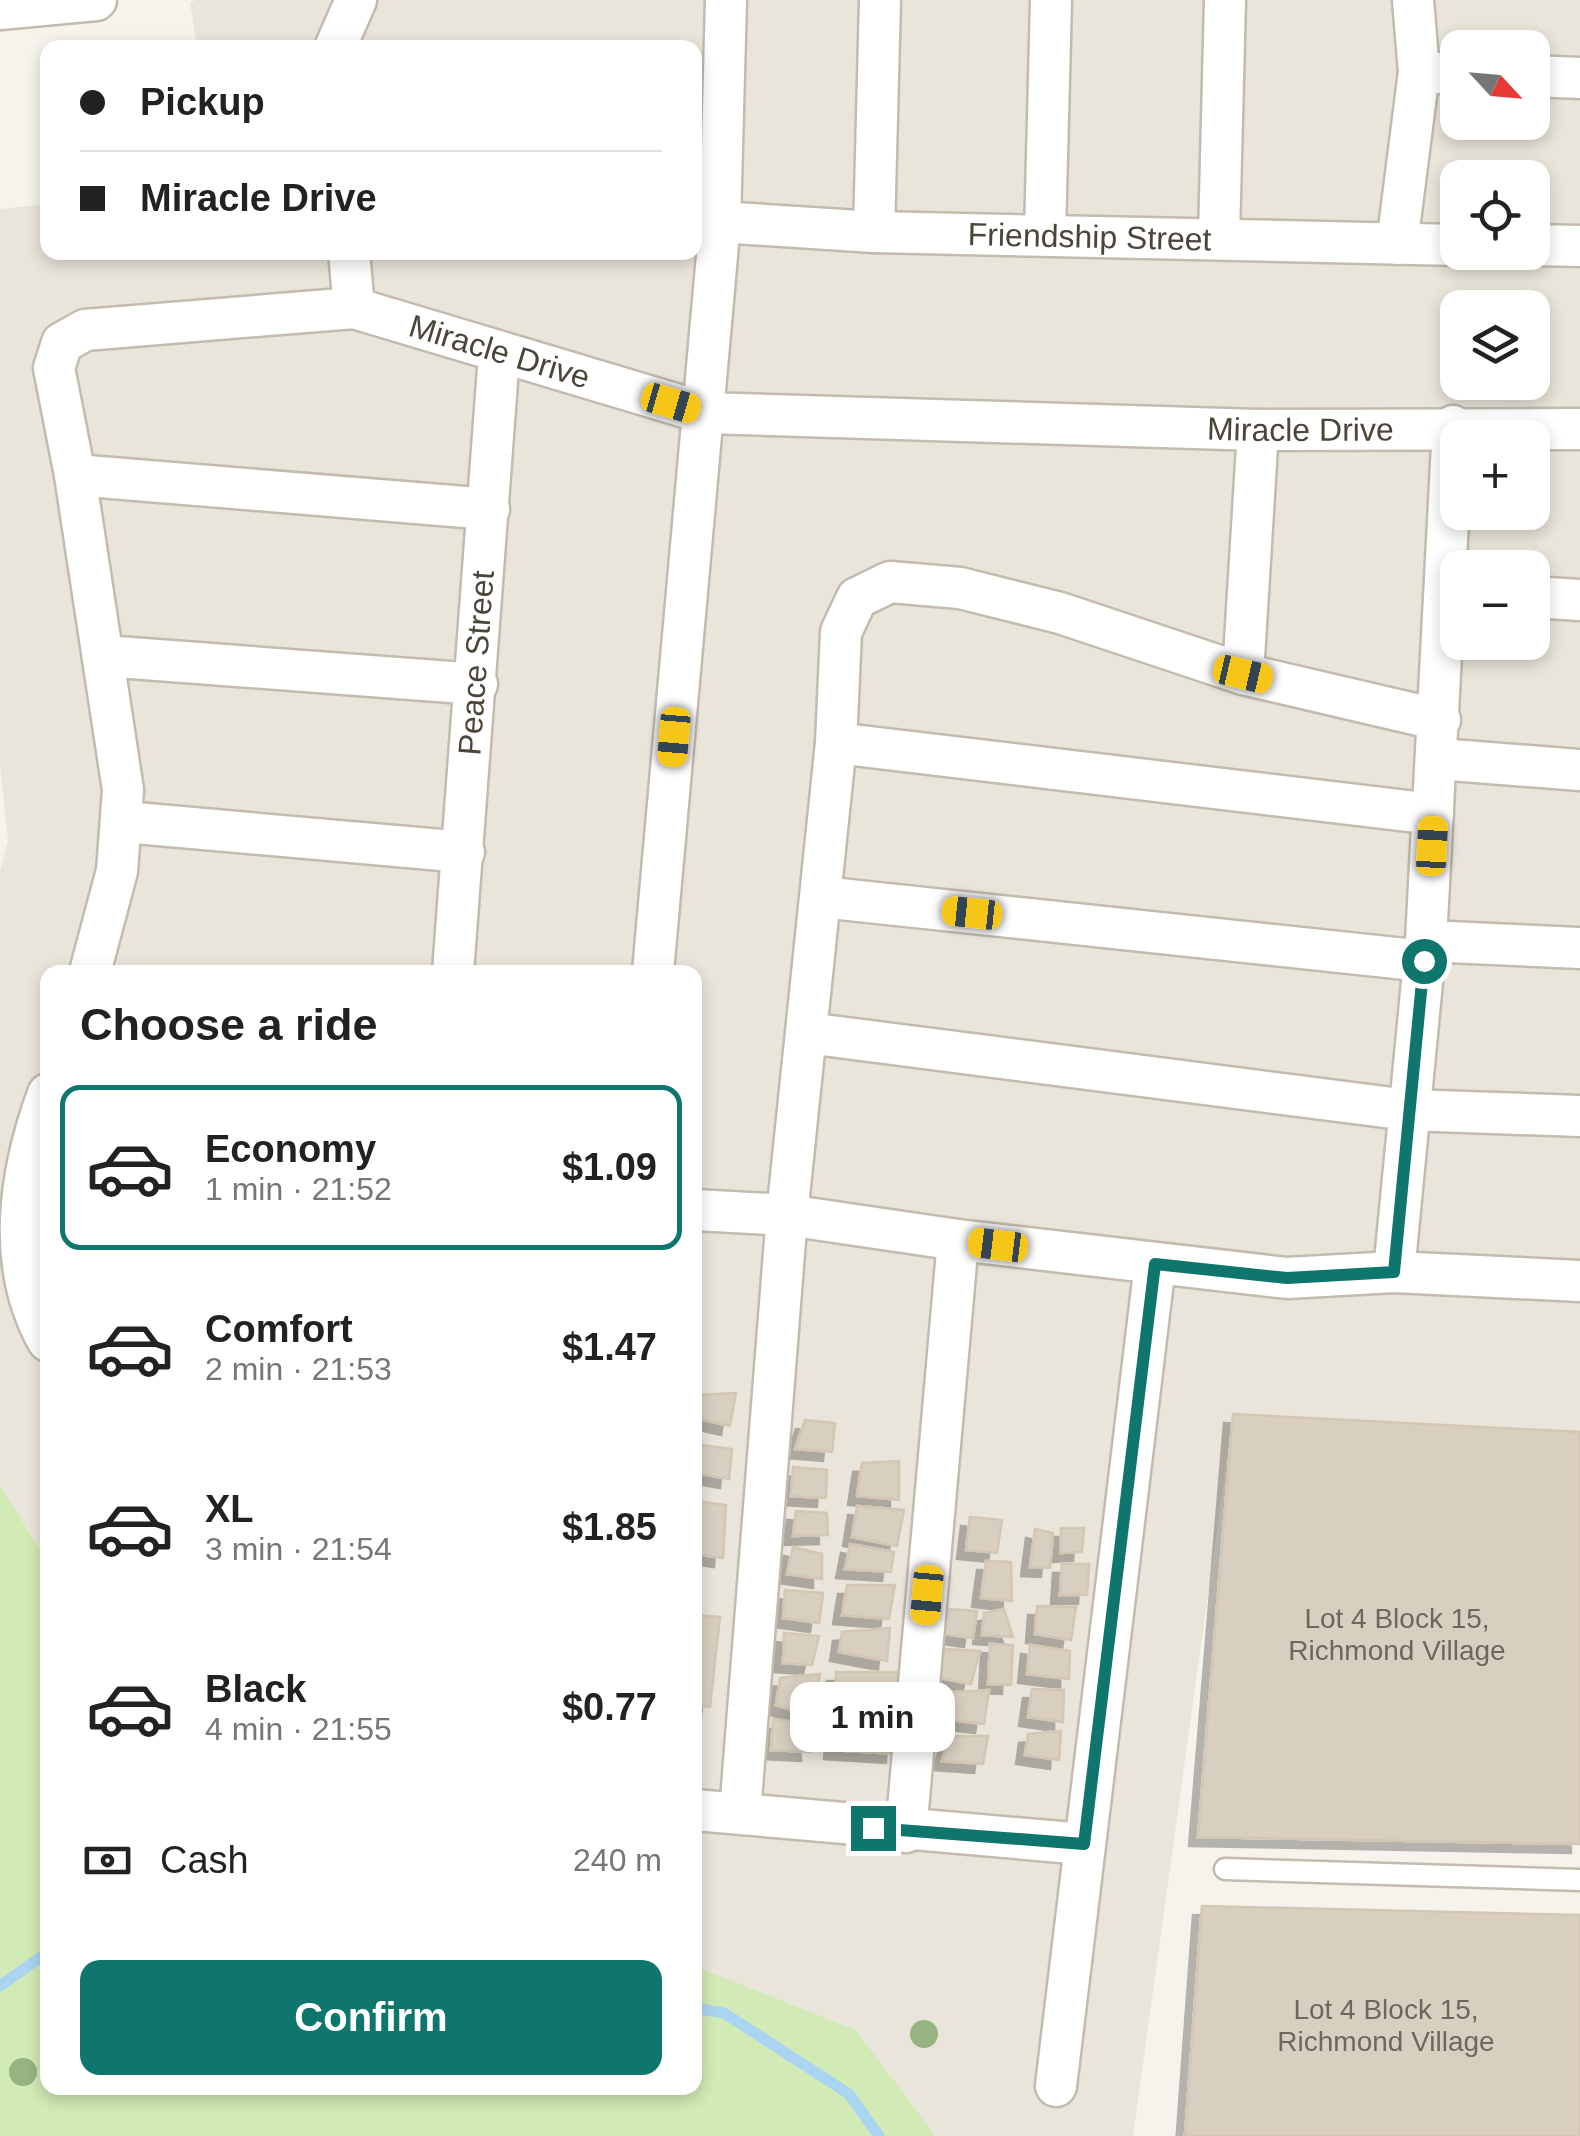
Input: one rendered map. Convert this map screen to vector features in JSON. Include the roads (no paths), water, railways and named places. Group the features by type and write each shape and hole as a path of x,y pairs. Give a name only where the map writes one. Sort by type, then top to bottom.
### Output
{"street":[{"path":"0,8 96,0"},
{"path":"338,40 356,0"},
{"path":"654,965 720,222 726,0"},
{"path":"874,232 880,0"},
{"path":"1045,234 1051,0"},
{"path":"1220,237 1225,0"},
{"path":"1397,244 1438,73 1414,0"},
{"path":"1550,77 1580,78"},
{"name":"Friendship Street","path":"720,222 874,232 1440,244"},
{"path":"1550,246 1580,246"},
{"path":"350,260 354,308"},
{"name":"Miracle Drive","path":"92,965 118,871 124,822 104,656 54,368 62,343 86,330 354,308 498,355 705,413 1258,430 1440,426"},
{"name":"Peace Street","path":"453,965 477,684 498,355"},
{"name":"Miracle Drive","path":"1550,428 1580,429"},
{"path":"1243,674 1258,430"},
{"path":"75,476 489,509"},
{"path":"740,1813 787,1215 836,743 841,632 857,598 890,582 960,588 1060,613 1439,740 1580,770"},
{"path":"1550,599 1580,600"},
{"path":"104,656 477,684"},
{"path":"1394,1272 1425,951 1446,660"},
{"path":"836,743 1433,814"},
{"path":"124,822 464,852"},
{"path":"821,898 1425,951 1580,948"},
{"path":"807,1033 1408,1110 1580,1116"},
{"path":"38,1159 20,1239 25,1294 40,1325"},
{"path":"702,1210 787,1215 958,1240 1287,1278 1394,1272 1580,1282"},
{"path":"906,1832 958,1240"},
{"path":"1056,2086 1155,1264"},
{"path":"702,1810 906,1832 1084,1844"}],"lane":[{"path":"1225,1869 1580,1880"}],"waterway":[{"path":"0,1986 40,1958"},
{"path":"702,2009 724,2013 849,2094 879,2136"}]}
